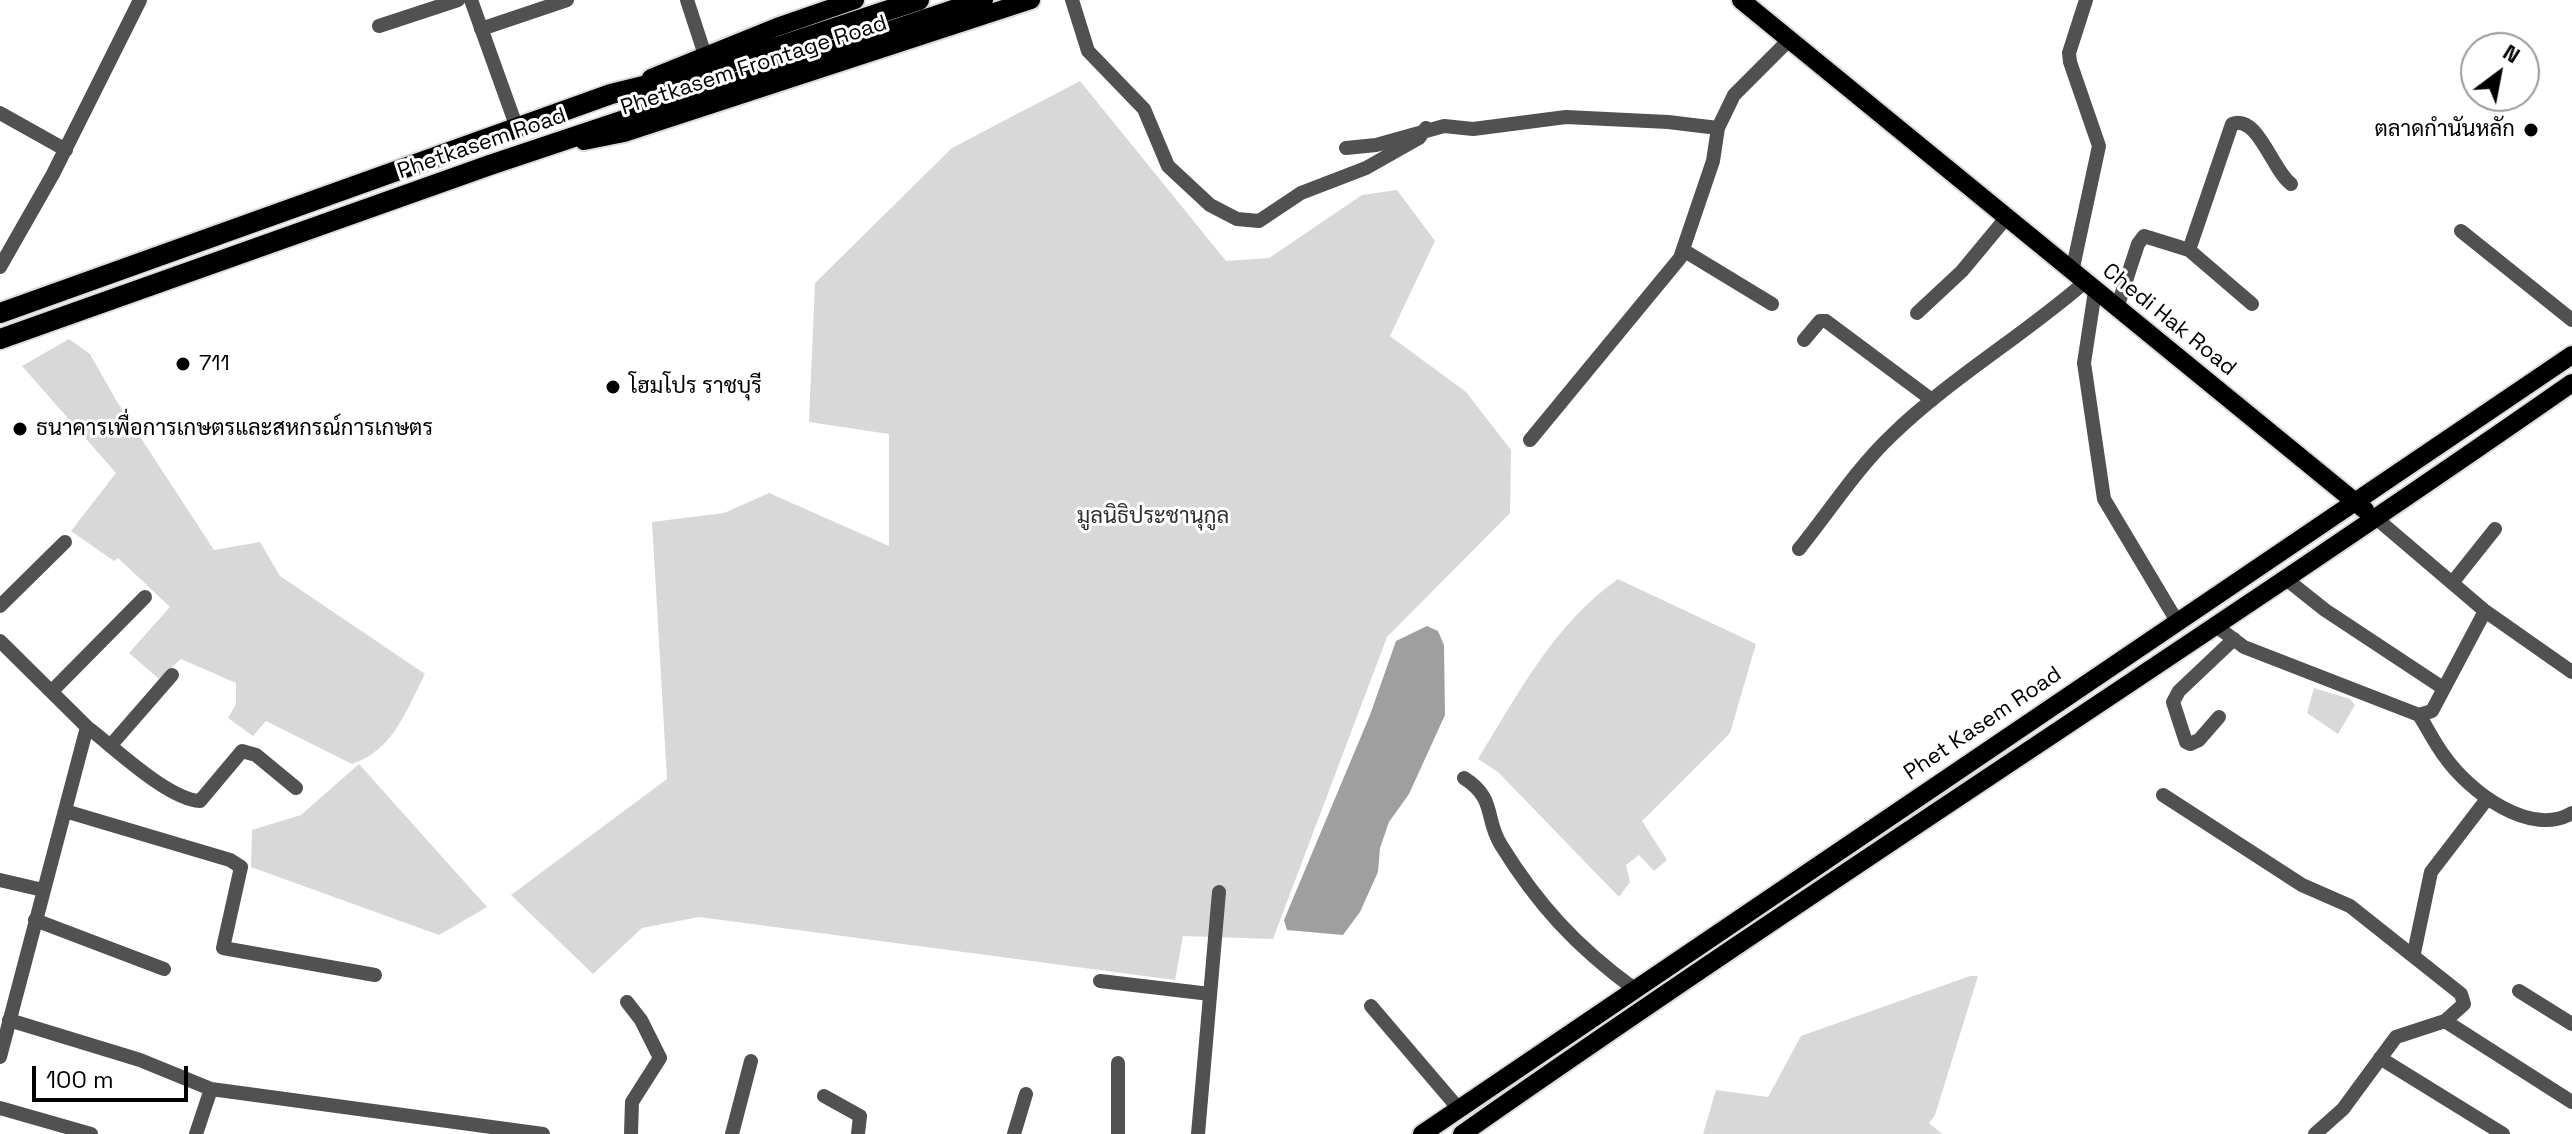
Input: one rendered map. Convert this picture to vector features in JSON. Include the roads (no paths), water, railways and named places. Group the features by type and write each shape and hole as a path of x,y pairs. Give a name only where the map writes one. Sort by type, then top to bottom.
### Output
{"highway":[{"name":"Phetkasem Road","path":"0,313 611,94 708,70 919,0"},
{"name":"Phetkasem Road","path":"0,339 533,150 983,0"}],"main road":[{"name":"Phetkasem Frontage Road","path":"611,94 705,55 855,0"},
{"name":"Phetkasem Frontage Road","path":"533,150 624,133 1031,0"},
{"name":"Chedi Hak Road","path":"1741,0 2377,519"},
{"name":"Phet Kasem Road","path":"1422,1134 1633,988 2572,355"},
{"name":"Phet Kasem Road","path":"1462,1134 1713,960 2377,519 2572,383"},
{"path":"1701,943 1713,960"}],"street":[{"path":"0,267 66,150 140,0"},
{"path":"379,26 458,0"},
{"path":"471,0 517,128"},
{"path":"481,29 543,4 567,0"},
{"path":"687,0 705,55"},
{"path":"1072,0 1088,51 1144,109 1168,166 1210,205 1237,219 1259,221 1301,193 1366,168 1406,146 1419,138 1426,128"},
{"path":"2086,0 2069,53 2099,146 2084,281 2084,363 2104,499 2178,623"},
{"path":"1530,440 1683,250 1713,161 1718,128 1734,95 1789,40"},
{"path":"0,113 66,150"},
{"path":"1346,148 1376,145 1426,128 1473,129 1566,117 1718,128"},
{"path":"2189,250 2232,124 2244,122 2253,128 2278,172 2291,184"},
{"path":"1917,313 1962,271 2006,218"},
{"path":"2461,231 2572,320"},
{"path":"2117,308 2141,239 2152,237 2189,250 2252,304"},
{"path":"1683,250 1772,304"},
{"path":"1799,549 1890,436 1932,400 2025,333 2084,281"},
{"path":"1804,340 1820,321 1826,321 1932,400"},
{"name":"Chedi Hak Road","path":"2377,519 2485,611 2572,672"},
{"path":"2452,583 2495,529"},
{"path":"0,606 65,542"},
{"path":"2286,579 2325,610 2443,688"},
{"path":"53,690 145,597"},
{"path":"2419,715 2432,711 2485,611"},
{"path":"2216,626 2244,647 2419,715 2446,760 2487,799 2536,820 2553,821 2572,813"},
{"path":"2219,717 2199,740 2190,744 2186,742 2173,702 2174,696 2234,639"},
{"path":"0,641 53,690 87,727 176,793 200,801 242,751 256,755 296,788"},
{"path":"111,745 172,675"},
{"path":"0,1057 87,727"},
{"path":"1464,778 1483,794 1499,843 1557,924 1584,951 1633,988"},
{"path":"2163,795 2302,885 2350,906 2414,953 2461,994 2464,1004 2445,1021 2396,1037 2343,1109 2315,1134"},
{"path":"2414,953 2431,872 2487,799"},
{"path":"65,811 230,860 241,867 223,948 375,975"},
{"path":"0,880 43,890"},
{"path":"1198,1134 1219,892"},
{"path":"35,920 164,969"},
{"path":"1100,981 1210,994"},
{"path":"2519,991 2572,1024"},
{"path":"627,1002 641,1020 660,1058 632,1102 631,1134"},
{"path":"1371,1006 1459,1109"},
{"path":"9,1020 140,1060 211,1089 543,1134"},
{"path":"2445,1021 2572,1102"},
{"path":"2380,1058 2503,1134"},
{"path":"732,1134 751,1061"},
{"path":"1118,1063 1118,1134"},
{"path":"196,1134 211,1089"},
{"path":"1014,1134 1026,1094"},
{"path":"824,1096 860,1116 858,1134"},
{"path":"0,1108 91,1134"}],"place":[{"name":"ตลาดกำนันหลัก","path":"2531,130"},
{"name":"711","path":"183,364"},
{"name":"โฮมโปร ราชบุรี","path":"613,387"},
{"name":"ธนาคารเพื่อการเกษตรและสหกรณ์การเกษตร","path":"20,429"}],"park label":[{"name":"มูลนิธิประชานุกูล","path":"1153,517"}]}
